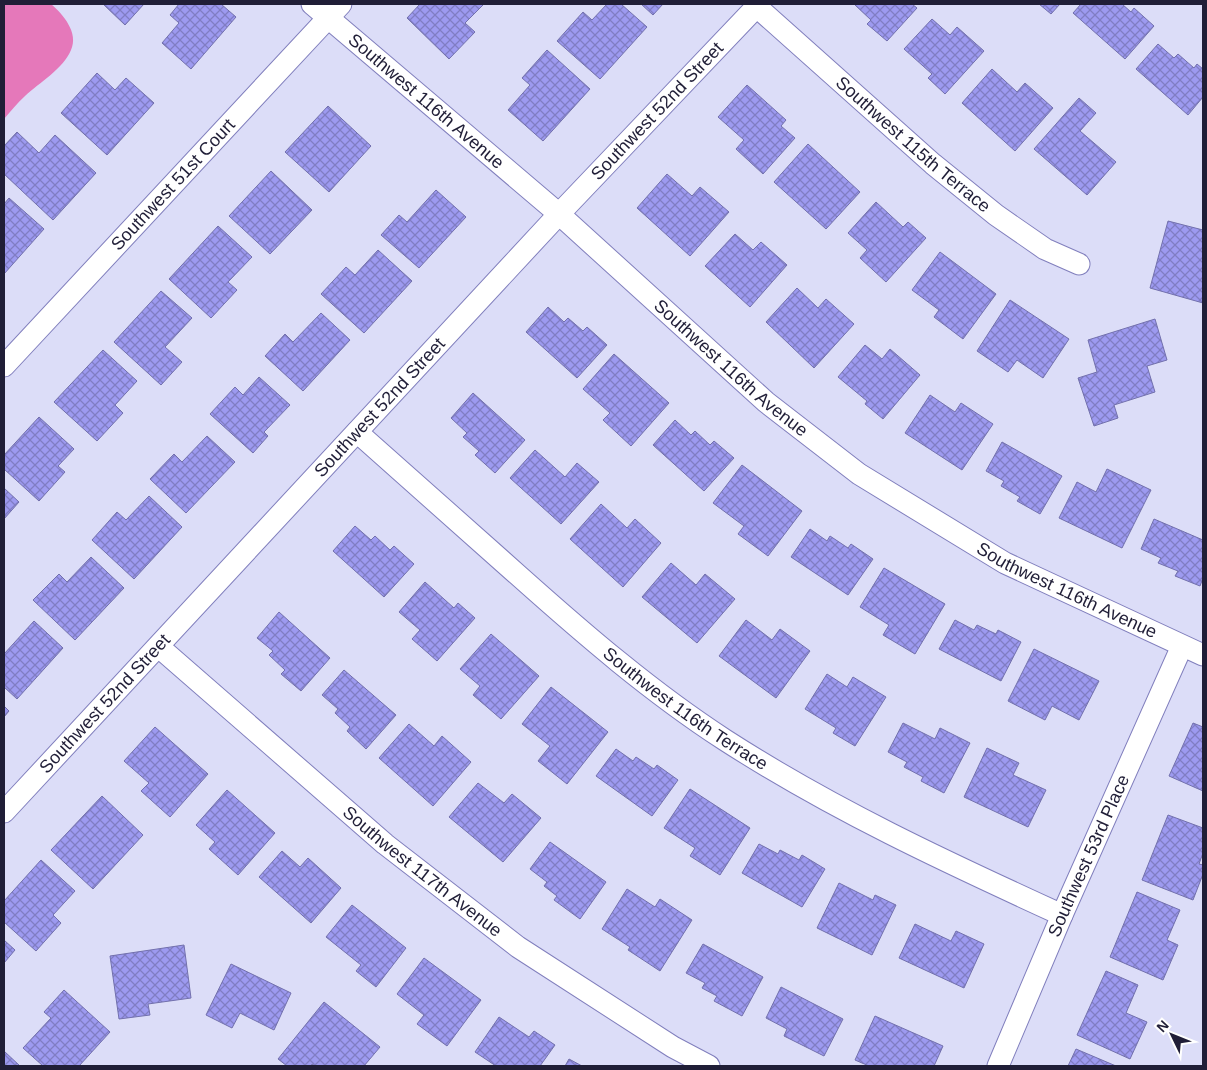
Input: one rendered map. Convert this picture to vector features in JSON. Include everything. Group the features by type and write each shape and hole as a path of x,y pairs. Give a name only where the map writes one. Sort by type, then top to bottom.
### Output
{"street":[{"name":"Southwest 116th Avenue","path":"312,4 335,11 766,402 859,474 1005,562 1203,655"},
{"name":"Southwest 52nd Street","path":"4,812 559,214 758,5"},
{"name":"Southwest 115th Terrace","path":"758,5 933,164 996,215 1045,249 1079,264"},
{"name":"Southwest 51st Court","path":"4,366 335,11"},
{"name":"Southwest 116th Terrace","path":"357,432 582,632 625,667 724,739 822,798 917,849 1062,914"},
{"name":"Southwest 53rd Place","path":"998,1066 1062,914 1182,646"},
{"name":"Southwest 117th Avenue","path":"159,647 385,844 510,941 673,1047 709,1066"}],"shaded area":[{"path":"4,4 51,4 65,18 73,37 73,44 68,57 63,63 22,99 4,119"}],"building":[{"path":"103,4 144,4 125,25"},
{"path":"179,4 221,4 236,17 191,69 162,43 179,23 170,15"},
{"path":"420,4 484,4 465,23 475,32 449,59 407,18"},
{"path":"607,4 621,4 647,27 600,79 557,41 583,12 592,20"},
{"path":"641,4 663,4 653,15"},
{"path":"912,4 917,8 887,41 867,24 871,20 855,5"},
{"path":"1039,4 1060,4 1051,14"},
{"path":"1081,4 1122,4 1131,12 1134,8 1154,26 1125,59 1073,13"},
{"path":"932,19 950,35 957,27 984,51 945,94 928,78 932,74 904,49"},
{"path":"1158,44 1174,58 1178,54 1194,68 1197,64 1203,69 1203,97 1188,115 1136,69"},
{"path":"547,50 590,89 543,141 508,110 530,85 522,78"},
{"path":"992,69 1017,92 1025,83 1053,108 1015,151 962,103"},
{"path":"97,73 115,90 126,78 154,103 107,155 61,113"},
{"path":"747,85 786,120 781,126 795,138 763,174 736,149 744,140 718,117"},
{"path":"1079,98 1096,113 1080,131 1116,162 1087,195 1034,149"},
{"path":"328,106 371,146 329,192 285,152"},
{"path":"17,132 39,153 55,135 96,173 53,220 4,174 4,146"},
{"path":"808,144 860,192 826,229 774,182"},
{"path":"271,171 312,210 270,254 229,216"},
{"path":"667,174 692,196 700,187 729,212 690,256 637,208"},
{"path":"436,190 466,217 419,268 381,235 399,215 407,222"},
{"path":"9,198 44,229 4,274 4,204"},
{"path":"876,202 903,227 908,222 926,238 886,282 860,258 867,250 848,233"},
{"path":"1168,221 1203,230 1203,303 1150,288"},
{"path":"218,226 252,257 228,282 237,290 211,318 169,279"},
{"path":"735,234 753,250 761,242 787,265 750,307 705,266"},
{"path":"378,250 412,281 364,333 321,294 346,267 355,275"},
{"path":"940,252 996,294 963,339 934,317 939,310 912,290"},
{"path":"797,288 818,308 826,299 854,324 814,368 766,322"},
{"path":"161,291 192,318 165,347 182,362 161,385 114,342"},
{"path":"1010,300 1069,339 1043,378 1017,360 1008,372 977,351"},
{"path":"548,307 564,322 568,318 583,331 587,327 607,345 577,378 526,332"},
{"path":"321,313 350,340 303,391 265,356 285,334 293,342"},
{"path":"1155,319 1167,360 1147,366 1155,392 1114,405 1118,418 1094,426 1078,378 1097,372 1088,340"},
{"path":"865,345 882,359 890,349 920,375 883,419 865,404 867,401 838,377"},
{"path":"103,350 137,381 115,405 123,413 97,441 54,402"},
{"path":"614,354 669,403 631,446 603,420 610,413 583,389"},
{"path":"259,377 290,405 264,432 268,436 253,453 210,414 235,387 243,395"},
{"path":"473,393 525,440 495,473 475,455 479,451 463,437 467,433 451,418"},
{"path":"930,395 955,412 961,403 993,424 962,470 905,433"},
{"path":"39,417 74,449 58,466 65,472 39,501 4,469 4,455"},
{"path":"675,420 691,435 695,431 710,445 714,441 734,458 704,491 653,445"},
{"path":"207,436 235,462 186,513 150,479 174,454 182,462"},
{"path":"1002,442 1062,476 1040,514 1017,501 1020,497 1001,486 1004,481 986,471"},
{"path":"535,450 565,477 577,463 599,482 561,524 510,478"},
{"path":"742,465 802,511 768,556 738,534 744,526 713,503"},
{"path":"1107,469 1151,490 1122,548 1059,518 1077,482 1096,492"},
{"path":"4,488 19,502 4,519"},
{"path":"149,496 182,527 134,579 92,540 117,512 126,520"},
{"path":"601,504 627,528 635,519 661,543 623,587 570,539"},
{"path":"1154,519 1203,540 1203,578 1200,586 1175,576 1178,571 1158,563 1161,558 1141,549"},
{"path":"355,526 371,540 375,536 390,550 394,546 414,564 384,597 333,551"},
{"path":"810,529 827,541 830,536 848,548 851,544 873,559 848,595 791,557"},
{"path":"91,557 124,588 75,640 33,600 59,574 67,582"},
{"path":"671,563 696,585 705,574 735,599 697,643 642,597"},
{"path":"884,568 945,604 915,654 883,635 889,625 860,607"},
{"path":"425,582 454,608 458,603 475,618 437,661 412,639 420,630 399,612"},
{"path":"279,612 330,658 301,691 281,674 285,670 269,655 273,651 257,638"},
{"path":"746,620 772,640 780,629 810,651 776,698 719,656"},
{"path":"955,620 974,630 977,625 996,634 998,630 1021,642 1001,681 939,649"},
{"path":"34,621 63,648 17,699 4,687 4,654"},
{"path":"491,634 539,676 501,719 473,695 480,686 460,669"},
{"path":"1034,649 1099,681 1079,720 1052,706 1045,720 1008,701"},
{"path":"344,670 396,715 366,749 347,731 350,727 335,713 338,709 322,695"},
{"path":"827,674 847,687 853,677 886,697 855,746 833,733 836,728 805,709"},
{"path":"551,687 608,732 567,784 538,761 550,746 522,724"},
{"path":"4,706 9,711 4,717"},
{"path":"903,723 935,739 940,728 970,743 944,793 921,781 923,777 904,767 907,762 888,752"},
{"path":"1193,723 1203,727 1203,791 1169,776"},
{"path":"409,724 434,746 442,736 471,762 433,806 379,758"},
{"path":"155,727 208,774 170,817 141,791 149,783 124,761"},
{"path":"987,748 1019,763 1013,775 1046,790 1028,827 964,797"},
{"path":"616,749 633,761 636,757 654,769 657,765 678,780 652,816 596,776"},
{"path":"478,783 504,803 512,794 541,818 503,862 449,817"},
{"path":"690,789 750,828 720,875 690,856 695,848 664,828"},
{"path":"227,790 275,833 238,875 209,849 215,842 196,825"},
{"path":"102,796 143,835 93,889 51,850"},
{"path":"1168,815 1203,828 1203,853 1199,864 1203,865 1203,874 1193,900 1142,880"},
{"path":"550,842 606,882 580,919 554,900 557,896 544,886 547,882 530,869"},
{"path":"759,844 778,854 780,850 799,860 802,855 825,869 802,907 742,873"},
{"path":"282,851 300,867 308,858 341,888 311,923 259,877"},
{"path":"41,860 75,891 53,915 61,923 36,951 4,922 4,901"},
{"path":"839,883 873,900 875,895 896,905 872,955 817,928"},
{"path":"627,889 655,907 660,899 692,920 660,971 628,950 630,947 602,929"},
{"path":"1137,892 1180,910 1167,940 1178,945 1163,980 1110,957"},
{"path":"352,905 406,948 376,987 356,971 361,965 326,937"},
{"path":"915,924 951,941 956,931 984,944 964,988 899,958"},
{"path":"4,940 15,950 4,963"},
{"path":"703,944 763,977 742,1016 714,1001 717,996 702,988 705,983 686,973"},
{"path":"184,945 191,998 148,1004 150,1015 119,1019 110,956"},
{"path":"424,958 481,1000 447,1046 417,1024 424,1015 397,994"},
{"path":"231,964 291,993 274,1030 240,1013 232,1028 206,1015"},
{"path":"1106,971 1138,985 1126,1013 1147,1022 1130,1059 1077,1035"},
{"path":"781,987 843,1019 824,1056 784,1036 787,1029 766,1018"},
{"path":"64,990 110,1032 79,1066 43,1066 23,1048 51,1018 44,1012"},
{"path":"324,1002 380,1047 364,1066 315,1066 312,1064 311,1066 287,1066 278,1059"},
{"path":"875,1016 943,1046 934,1066 869,1066 855,1060"},
{"path":"499,1017 529,1037 534,1031 555,1045 540,1066 496,1066 475,1052"},
{"path":"1076,1049 1116,1066 1068,1066"},
{"path":"4,1051 20,1066 4,1066"},
{"path":"569,1059 582,1066 565,1066"}]}
